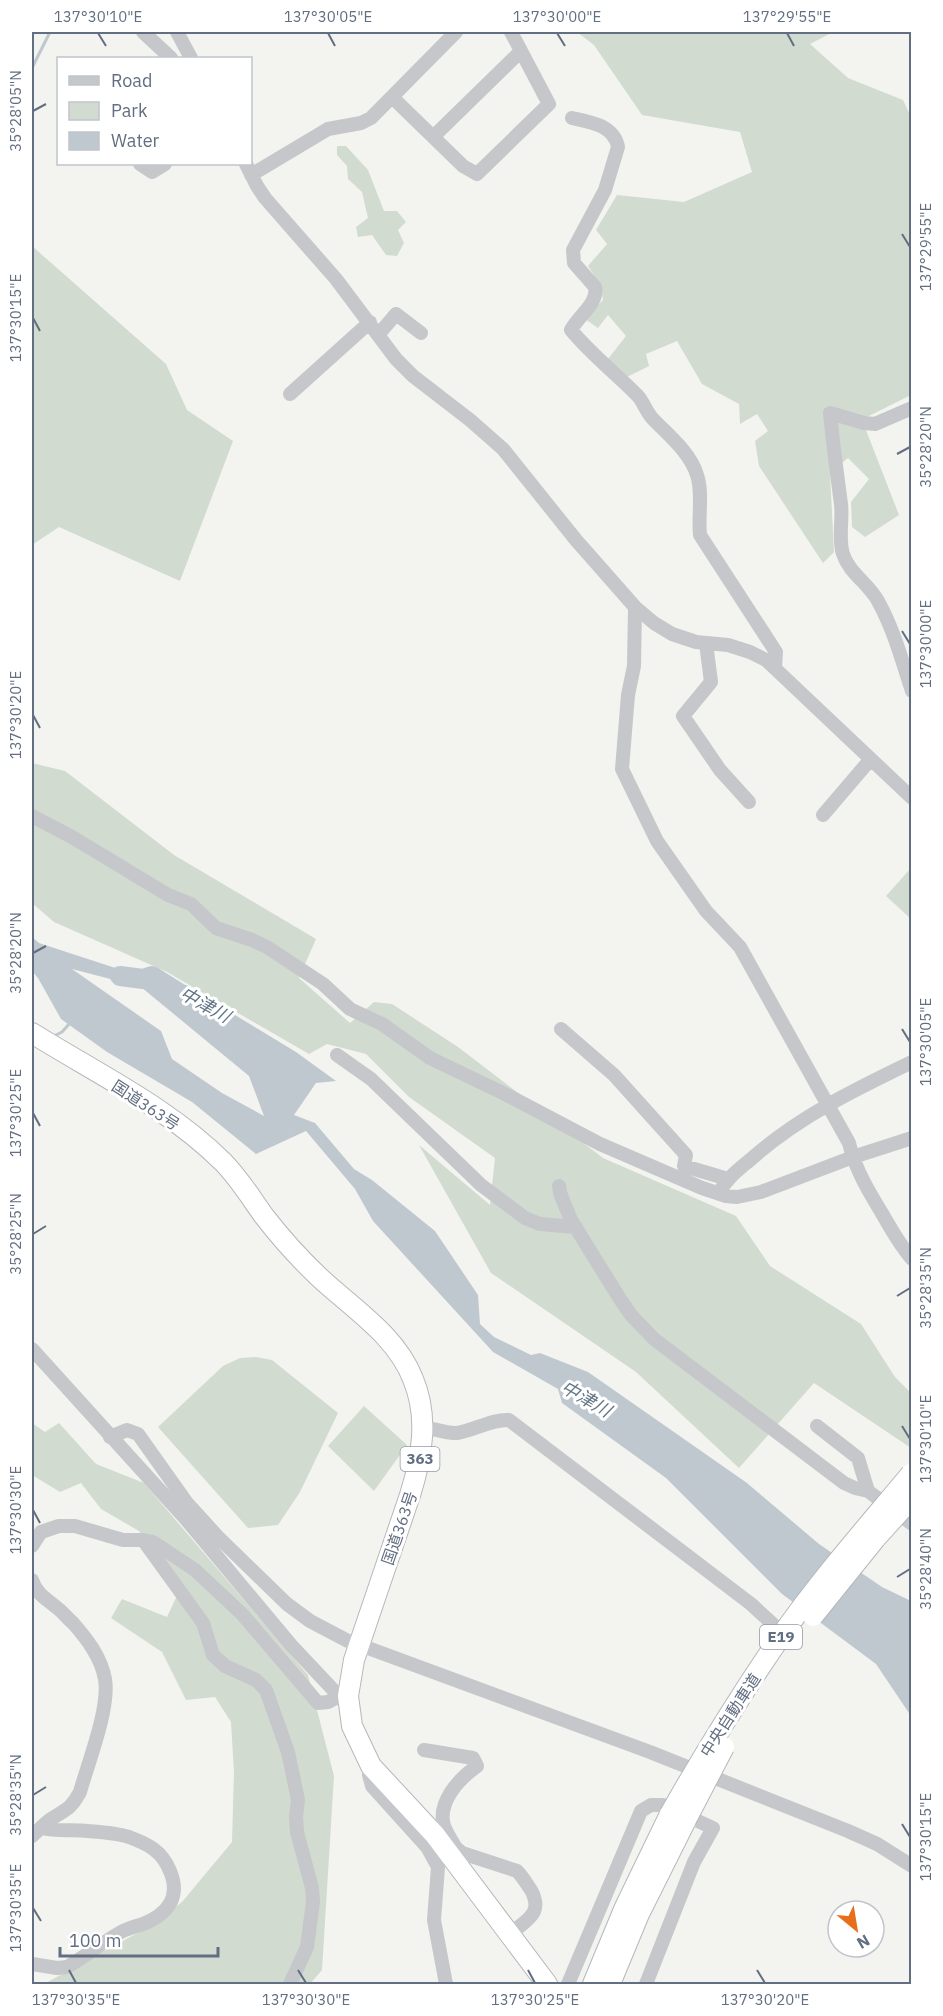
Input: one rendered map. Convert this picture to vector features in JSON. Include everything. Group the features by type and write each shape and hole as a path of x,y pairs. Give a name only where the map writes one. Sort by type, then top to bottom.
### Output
{"highway":[{"name":"国道363号","path":"32,1033 167,1116 223,1163 234,1174 284,1241 320,1277 374,1324 396,1350 413,1378 423,1428 419,1467 343,1696 352,1726 371,1766 435,1835 452,1850 547,1984"},
{"name":"中央自動車道","path":"610,1984 708,1748 780,1638 814,1591 911,1474"},
{"name":"中央自動車道","path":"593,1984 625,1907 678,1817 720,1752 789,1647 847,1573 912,1498"}],"street":[{"path":"143,32 170,57"},
{"path":"177,32 190,57"},
{"path":"456,32 371,118 361,123 328,129 249,170 265,198 336,279 378,335 413,376 503,449 576,540 635,607 672,634 706,643 728,645 750,652 775,668 818,712 912,798"},
{"path":"393,97 463,166 477,174 549,104 511,32"},
{"path":"434,136 521,51"},
{"path":"572,118 608,129 617,140 618,147 605,190 573,250 574,263 595,287 596,292 594,300 575,321 571,330 591,354 639,396 650,415 690,458 698,476 700,535 776,652 775,668"},
{"path":"142,165 152,172 163,165"},
{"path":"378,335 396,314 421,333"},
{"path":"290,394 370,322"},
{"path":"912,408 875,424 830,413 841,506 843,555 878,601 894,634 912,691"},
{"path":"635,607 634,666 628,695 622,769 657,841 706,911 740,947 849,1143 861,1177 890,1231 912,1259"},
{"path":"706,643 711,682 683,716 720,770 749,802"},
{"path":"823,816 870,760"},
{"path":"32,816 72,837 168,895 191,904 216,928 252,939 267,947 304,970 350,1009 382,1024 430,1058 600,1144 719,1194 737,1197 761,1192 853,1157 912,1138"},
{"path":"561,1029 614,1075 686,1155 684,1166 728,1179"},
{"path":"337,1055 371,1079 481,1185 525,1218 540,1224 576,1227"},
{"path":"719,1194 728,1179 770,1143 827,1104 912,1062"},
{"path":"559,1186 576,1227 620,1299 654,1339 764,1420 844,1483 868,1491 912,1524"},
{"path":"32,1349 185,1518 291,1644 343,1696 318,1703 242,1614 183,1561 153,1542 143,1539 123,1540 88,1528 59,1526 41,1532 32,1546"},
{"path":"423,1428 435,1428 453,1433 500,1419 509,1420 752,1604 778,1629"},
{"path":"817,1426 858,1458 868,1491"},
{"path":"110,1437 128,1430 138,1434 187,1503 218,1538 287,1604 310,1621 348,1641"},
{"path":"143,1539 203,1623 213,1655 225,1666 256,1680 266,1690 288,1752 298,1800 297,1832 312,1887 313,1902 307,1947 290,1984"},
{"path":"32,1580 38,1593 64,1614 90,1643 102,1669 105,1687 100,1721 80,1792 66,1812 50,1820 37,1832"},
{"path":"368,1648 650,1752 827,1822 877,1844 912,1866"},
{"path":"424,1750 473,1758 477,1766 463,1777 452,1791 443,1810 444,1826 452,1850 517,1871 523,1877 536,1899 537,1908 510,1934"},
{"path":"371,1766 369,1775 372,1786 434,1855 438,1867 434,1920 446,1984"},
{"path":"568,1984 641,1811 651,1804 663,1805 713,1828 694,1862 646,1984"},
{"path":"32,1964 57,1968 67,1967 122,1931 157,1916 172,1902 175,1888 168,1865 158,1851 147,1844 127,1836 92,1831 37,1832"}],"green space":[{"path":"577,32 833,32 810,44 848,78 903,100 911,117 911,395 851,425 866,430 899,515 865,537 852,527 851,502 869,479 848,458 830,473 834,552 823,563 759,466 755,441 768,431 757,414 740,424 739,404 702,384 677,341 646,354 649,366 627,377 608,359 626,336 608,315 598,328 585,319 603,300 601,286 588,266 607,244 596,230 617,195 684,202 752,172 740,132 642,115 594,45"},
{"path":"337,146 346,146 368,170 384,211 397,211 406,222 398,230 404,243 397,256 386,255 372,235 358,237 356,227 368,218 362,192 348,179 347,166 337,155"},
{"path":"32,246 166,364 187,410 233,441 180,581 59,527 32,545"},
{"path":"32,763 65,771 174,855 316,939 299,978 350,1023 374,1002 392,1004 458,1047 603,1158 736,1216 770,1266 861,1324 895,1377 911,1393 911,1448 814,1383 739,1468 636,1372 491,1273 419,1145 490,1205 495,1158 409,1097 366,1054 327,1044 309,1054 167,972 54,922 32,903"},
{"path":"911,868 911,919 886,896"},
{"path":"256,1357 272,1360 338,1413 300,1492 278,1525 248,1528 158,1427 223,1366 240,1358"},
{"path":"364,1406 407,1445 374,1491 328,1446"},
{"path":"32,1423 45,1432 59,1423 96,1464 144,1483 308,1675 334,1776 322,1970 310,1984 44,1984 152,1925 182,1902 232,1842 234,1773 231,1722 215,1697 186,1700 162,1652 111,1618 122,1599 167,1617 181,1587 139,1531 101,1509 81,1483 60,1492 32,1475"}],"water":[{"path":"32,937 39,943 207,998 296,1052 336,1081 316,1083 294,1115 315,1123 354,1169 372,1180 435,1231 478,1295 480,1324 494,1337 531,1355 540,1353 588,1372 747,1483 819,1544 882,1587 911,1601 911,1716 876,1664 782,1594 666,1478 562,1403 558,1389 493,1352 373,1221 355,1189 306,1131 256,1154 192,1102 107,1052 61,1019 32,971","holes":["72,969 141,987 249,1076 264,1116 222,1093 172,1059 161,1031"]}],"waterway":[{"path":"32,68 50,32"},
{"name":"中津川","path":"120,976 143,979 152,976 187,996"},
{"path":"52,1037 62,1032 70,1023"}]}
